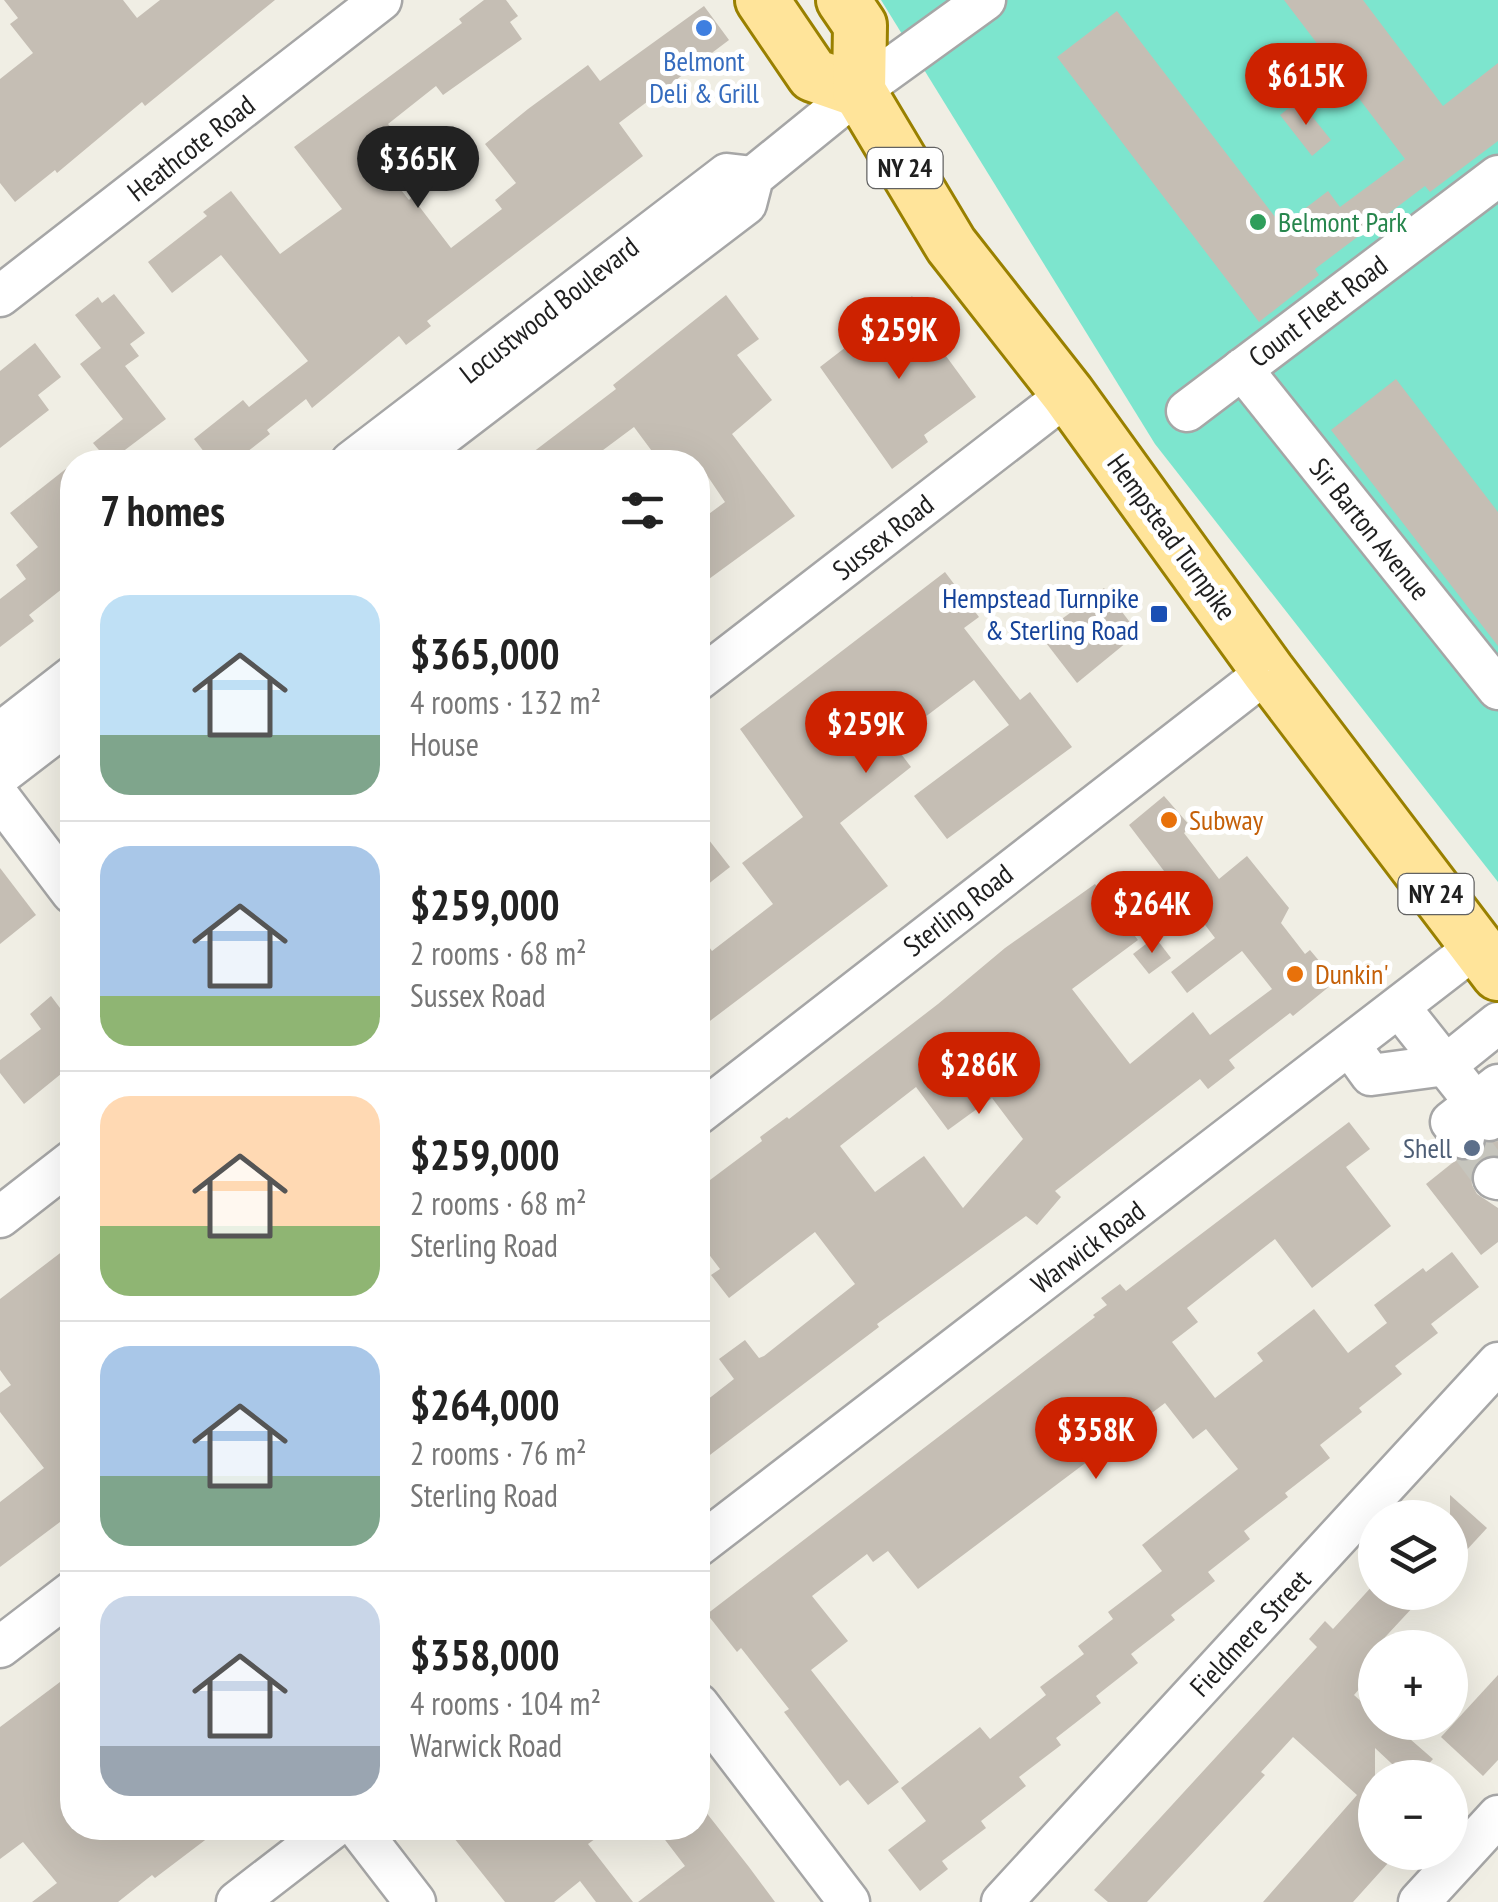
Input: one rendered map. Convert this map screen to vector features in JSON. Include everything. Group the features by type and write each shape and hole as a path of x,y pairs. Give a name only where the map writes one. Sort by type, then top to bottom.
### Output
{"main road":[{"path":"762,0 813,75 859,92 860,26 842,0"},
{"name":"Hempstead Turnpike","path":"859,92 951,245 1068,394 1268,670 1487,960"}],"street":[{"name":"Heathcote Road","path":"0,296 382,0"},
{"name":"Locustwood Boulevard","path":"413,444 727,174 752,177 985,0"},
{"name":"Count Fleet Road","path":"1187,411 1498,176"},
{"name":"Sir Barton Avenue","path":"1242,369 1498,689"},
{"name":"Sussex Road","path":"710,671 1068,394"},
{"name":"Sterling Road","path":"710,1105 1268,670"},
{"path":"0,733 60,687"},
{"path":"0,776 60,729"},
{"path":"0,798 60,877"},
{"name":"Warwick Road","path":"710,1537 1400,1008 1487,960"},
{"path":"1400,1008 1482,1111"},
{"path":"1350,1046 1371,1074 1446,1065 1498,1023"},
{"path":"0,1217 60,1170"},
{"name":"Fieldmere Street","path":"1002,1902 1498,1363"},
{"path":"0,1648 60,1601"},
{"path":"710,1720 849,1902"},
{"path":"1420,1902 1498,1816"},
{"path":"237,1902 317,1840"},
{"path":"367,1840 415,1902"}],"shaded area":[{"name":"Belmont Park","path":"881,0 1498,0 1498,882 1155,444"}],"building":[{"path":"4,0 123,0 137,18 160,0 275,0 145,106 142,102 57,173 55,170 15,202 0,183 0,79 33,53 10,24 18,18"},
{"path":"484,0 506,0 518,16 510,22 522,39 443,95 436,86 388,124 399,138 375,157 451,248 502,209 495,200 516,183 485,144 528,109 588,65 600,81 704,6 729,40 619,123 643,156 427,321 431,326 406,345 399,336 312,408 306,399 267,430 270,434 249,450 203,450 194,439 243,400 249,407 308,361 221,255 172,293 148,262 207,216 203,212 231,191 280,254 342,209 294,147 462,23 459,19"},
{"path":"1284,0 1363,0 1443,106 1498,63 1498,141 1430,192 1425,186 1315,269 1319,275 1259,322 1057,57 1117,11 1282,226 1328,191 1340,207 1405,159"},
{"path":"1299,100 1331,140 1312,156 1280,115"},
{"path":"114,294 145,333 130,344 139,356 125,366 166,419 125,450 99,450 93,443 123,419 80,364 101,348 75,315 98,297 102,303"},
{"path":"726,295 759,339 737,355 772,400 732,434 795,516 710,578 710,513 725,502 710,480 710,450 651,450 634,427 603,450 536,450 616,389 613,385"},
{"path":"912,296 942,336 935,341 976,397 924,435 928,442 892,469 820,367"},
{"path":"35,343 61,377 38,395 49,410 0,448 0,371"},
{"path":"1396,379 1498,512 1498,646 1331,430"},
{"path":"60,473 60,590 29,615 34,621 0,647 0,599 26,579 16,565 38,547 10,513"},
{"path":"945,572 979,617 964,628 1020,700 1030,692 1072,747 947,839 914,796 1009,725 974,680 892,742 911,767 840,823 888,886 710,1021 710,948 712,951 773,904 742,863 803,817 740,729"},
{"path":"1104,588 1138,633 1077,683 1040,635"},
{"path":"1164,796 1191,827 1184,833 1219,879 1247,856 1289,908 1281,923 1305,954 1310,950 1336,981 1229,1060 1235,1068 1208,1089 1200,1079 1055,1191 1061,1197 1037,1225 1026,1216 877,1324 879,1327 710,1455 710,1398 734,1379 719,1359 745,1340 759,1358 764,1356 855,1284 815,1232 729,1298 711,1275 720,1269 710,1256 710,1180 1005,948 1095,884 1138,940 1072,989 1130,1064 1193,1012 1210,1035 1272,989 1242,951 1187,993 1171,972 1215,938 1129,825","holes":["916,1087 948,1130 992,1098 1023,1139 963,1208 924,1156 875,1192 840,1146"]},
{"path":"710,841 730,867 710,883"},
{"path":"0,868 36,915 0,944"},
{"path":"1155,937 1171,958 1149,974 1133,954"},
{"path":"51,996 60,1008 60,1075 24,1104 0,1073 0,1060 41,1029 30,1014"},
{"path":"1349,1122 1370,1149 1346,1167 1391,1226 1312,1288 1275,1239 1187,1308 1198,1322 1172,1342 1215,1398 1263,1361 1257,1353 1314,1309 1348,1353 1387,1323 1374,1305 1423,1268 1426,1272 1452,1252 1479,1287 1431,1324 1438,1333 1395,1366 1402,1374 1320,1445 1330,1458 1244,1531 1250,1539 1208,1572 1215,1581 1171,1615 1175,1620 1131,1654 1138,1663 1096,1696 1101,1703 1056,1738 1061,1745 1019,1777 1026,1786 981,1821 986,1828 942,1861 948,1869 920,1891 888,1850 926,1821 901,1788 980,1727 990,1739 1046,1695 1040,1687 1084,1654 1078,1646 1113,1619 1108,1612 1162,1571 1142,1545 1238,1469 1206,1429 1193,1439 1165,1403 918,1589 888,1551 873,1562 867,1554 812,1596 848,1641 811,1670 899,1782 868,1805 848,1780 840,1786 784,1712 789,1709 741,1648 737,1652 710,1618 710,1612 1095,1317 1107,1305 1101,1298 1120,1284 1126,1291"},
{"path":"1498,1141 1498,1155 1478,1161 1471,1173 1477,1194 1498,1208 1498,1242 1481,1255 1426,1184 1456,1160 1478,1157 1487,1143"},
{"path":"60,1253 60,1522 0,1567 0,1502 44,1468 0,1412 0,1393 11,1385 0,1370 0,1299"},
{"path":"1468,1511 1487,1528 1468,1549"},
{"path":"1358,1602 1358,1610 1410,1610 1392,1630 1358,1630 1358,1690 1354,1695 1358,1699 1358,1740 1411,1740 1433,1759 1388,1760 1375,1748 1375,1760 1358,1760 1358,1870 1382,1870 1353,1902 1263,1902 1357,1795 1293,1737 1261,1772 1265,1775 1147,1902 1108,1902 1094,1890 1317,1647 1309,1639 1325,1621 1333,1629"},
{"path":"1498,1675 1498,1760 1483,1776 1444,1740 1468,1740 1468,1708"},
{"path":"60,1682 60,1840 205,1840 118,1902 32,1902 57,1883 23,1842 0,1859 0,1727"},
{"path":"710,1817 775,1902 638,1902 685,1866 665,1840 710,1840"},
{"path":"456,1840 594,1840 588,1844 633,1902 596,1902 580,1881 554,1902 505,1902"}],"tunnel":[{"path":"1464,1138 1494,1178"}],"place":[{"name":"Belmont Deli & Grill","path":"704,28"},
{"name":"Belmont Park","path":"1258,222"},
{"name":"Hempstead Turnpike & Sterling Road","path":"1159,614"},
{"name":"Subway","path":"1169,820"},
{"name":"Dunkin'","path":"1295,974"},
{"name":"Shell","path":"1472,1148"}]}
